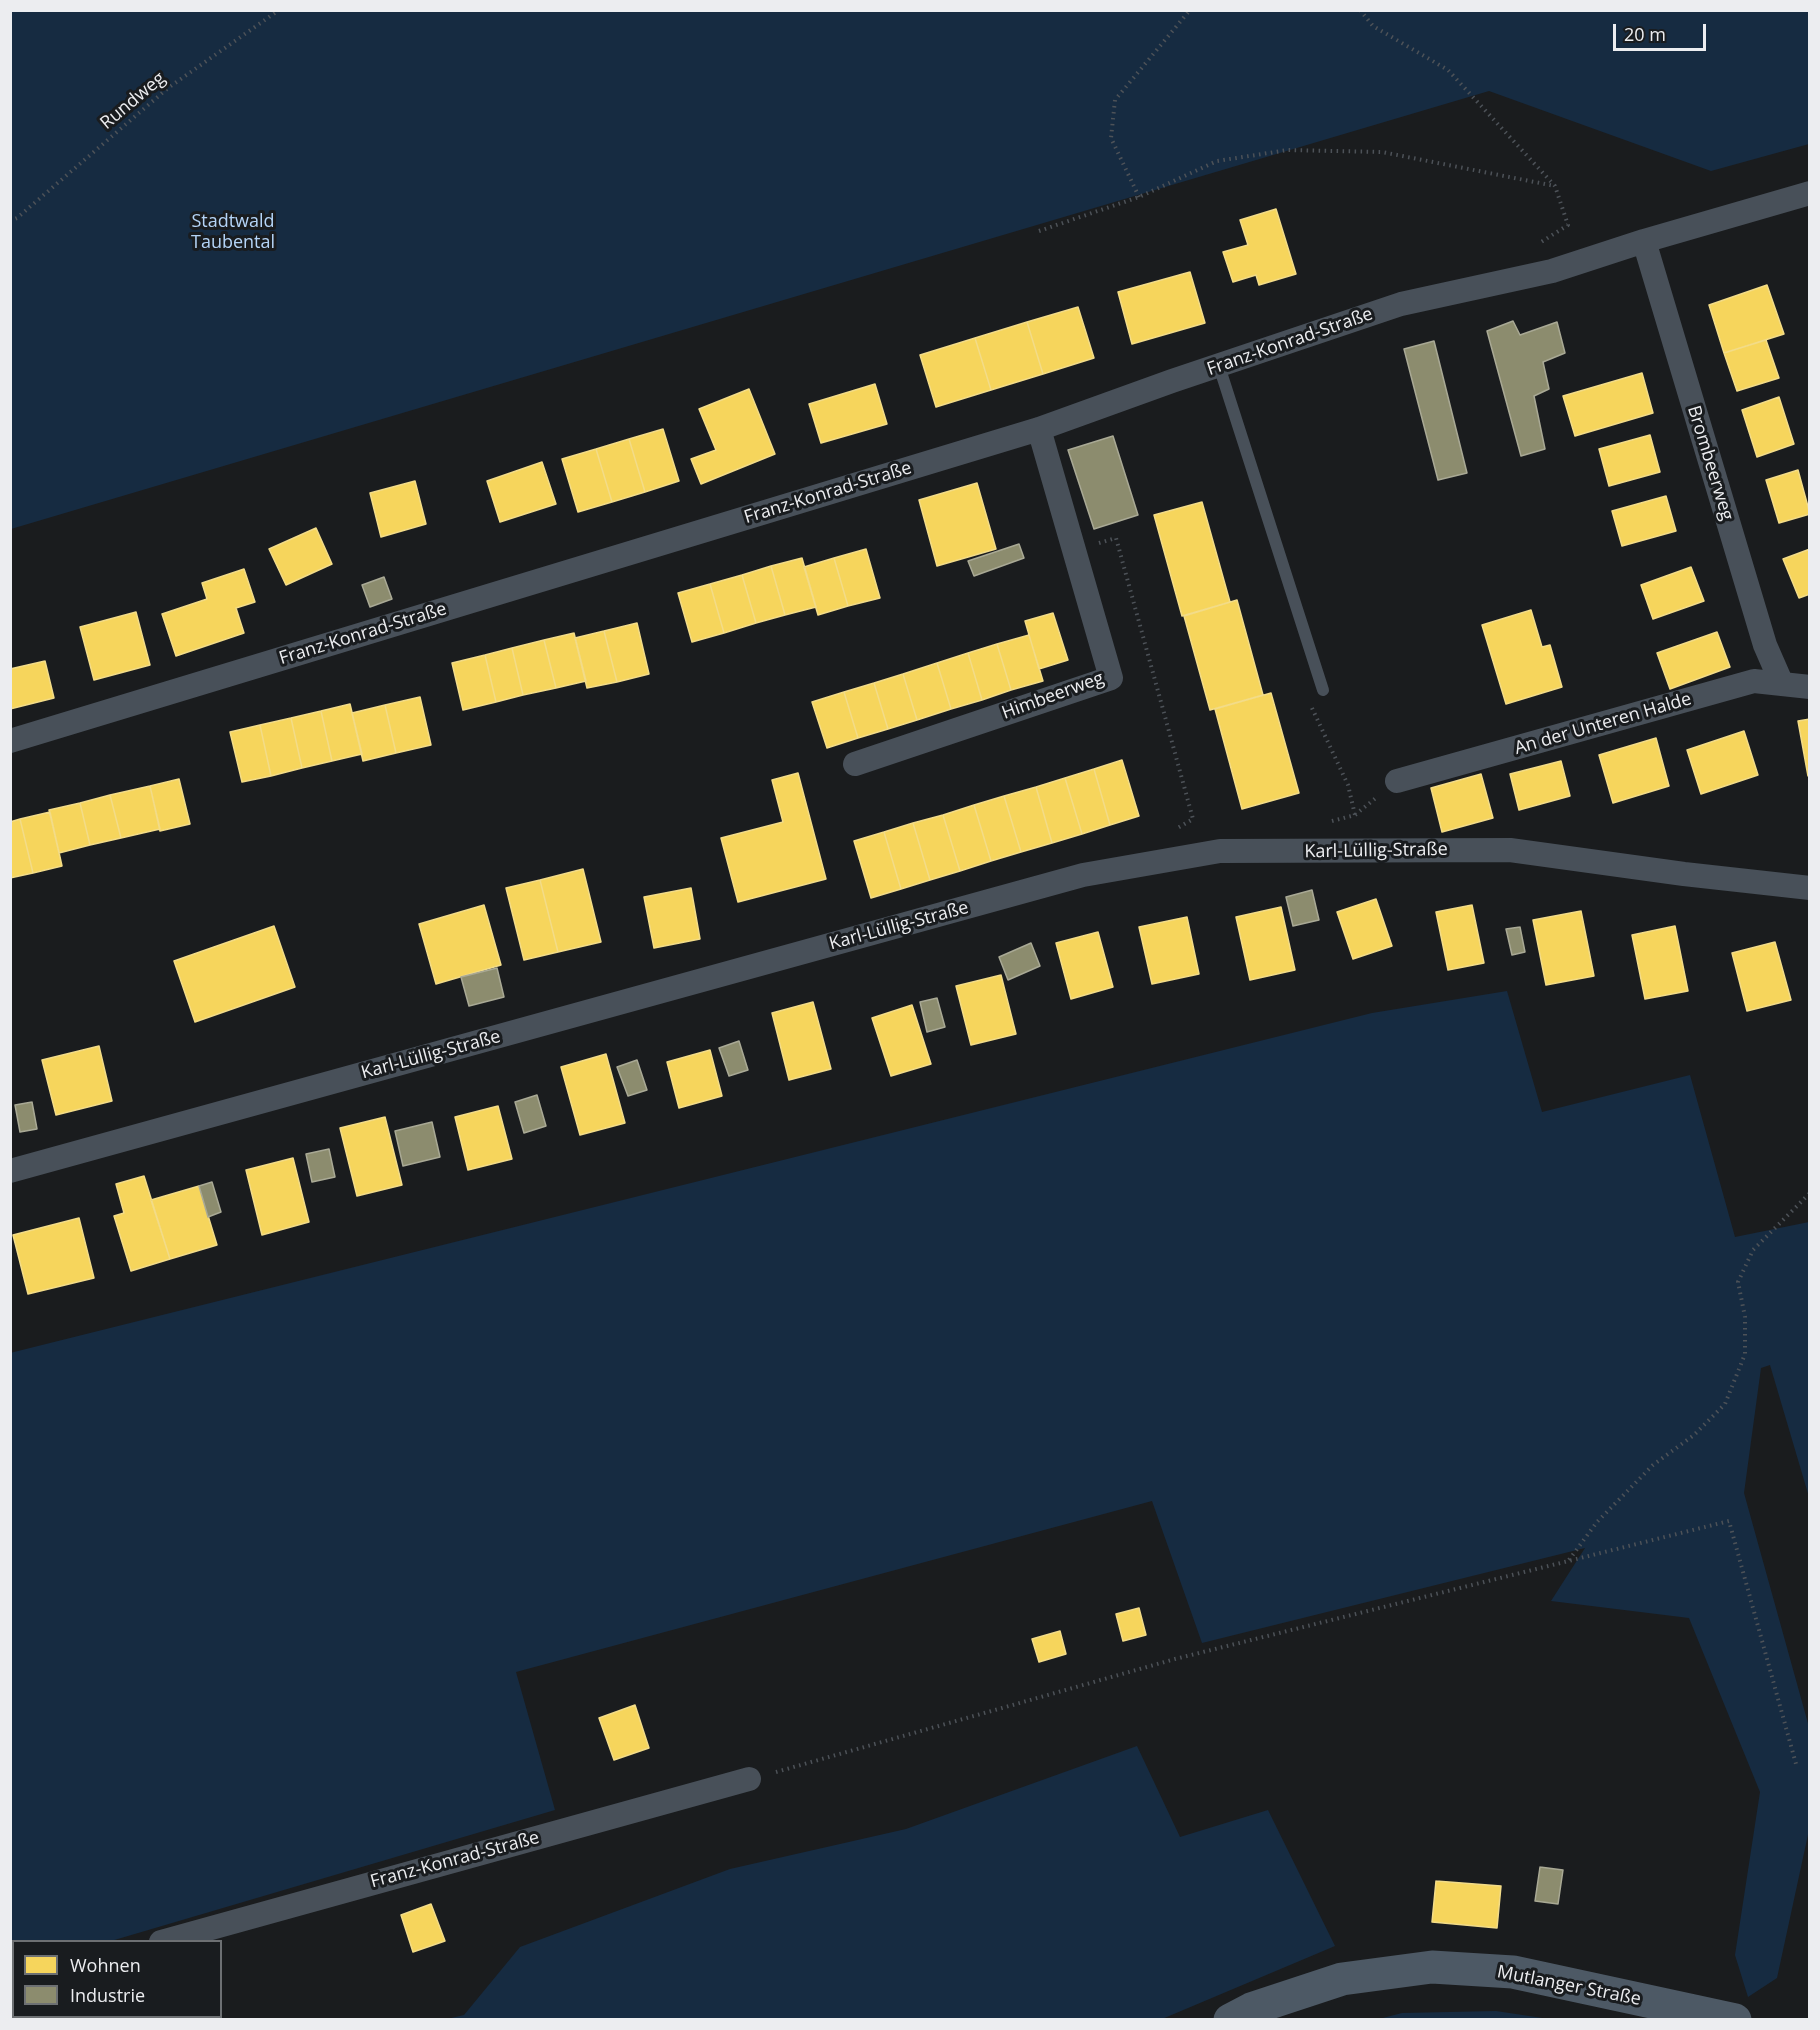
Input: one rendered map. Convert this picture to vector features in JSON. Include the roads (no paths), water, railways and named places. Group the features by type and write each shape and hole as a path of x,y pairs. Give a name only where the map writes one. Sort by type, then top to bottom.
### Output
{"main road":[{"name":"Mutlanger Straße","path":"1230,2019 1251,2009 1342,1979 1432,1966 1513,1971 1735,2019"}],"street":[{"name":"Franz-Konrad-Straße","path":"10,741 1039,429 1401,304 1552,271 1809,193"},
{"name":"Brombeerweg","path":"1644,242 1765,645 1782,684"},
{"name":"Himbeerweg","path":"855,764 1111,678 1039,429"},
{"name":"An der Unteren Halde","path":"1397,781 1754,681 1809,687"},
{"name":"Karl-Lüllig-Straße","path":"10,1171 1083,875 1220,851 1510,850 1684,874 1809,888"},
{"name":"Franz-Konrad-Straße","path":"165,1940 749,1779"}],"lane":[{"path":"1219,366 1323,690"}],"park label":[{"name":"Stadtwald Taubental","path":"233,232"}]}
